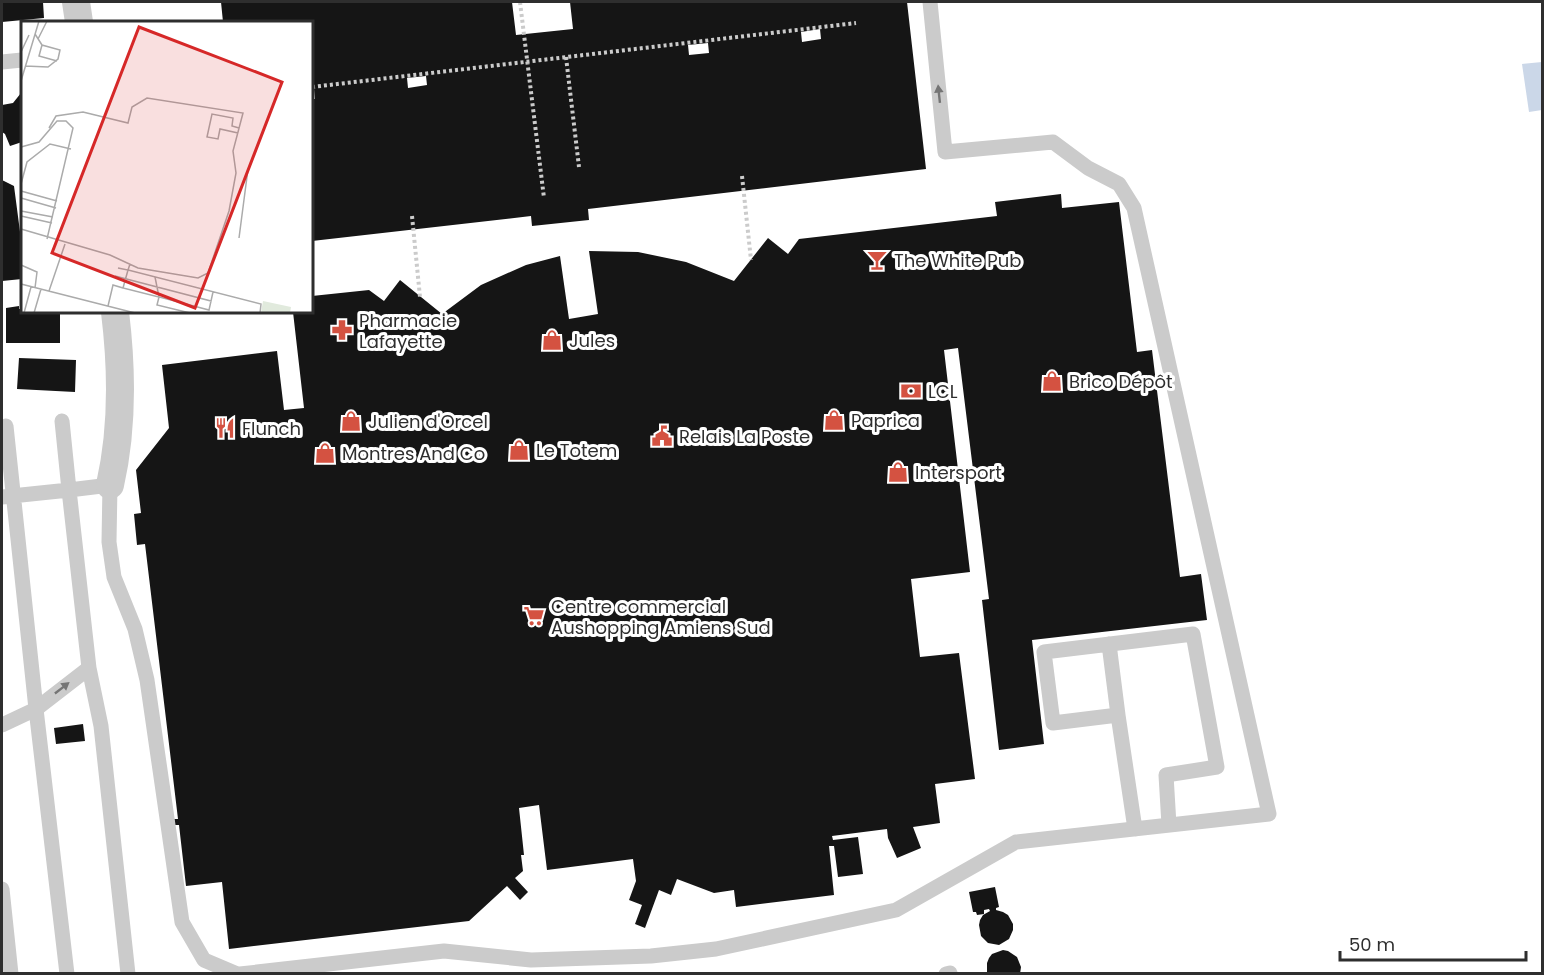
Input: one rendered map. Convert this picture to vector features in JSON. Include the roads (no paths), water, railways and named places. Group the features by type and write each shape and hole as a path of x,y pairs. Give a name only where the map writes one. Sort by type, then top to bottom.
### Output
{"street":[{"path":"76,2 79,21"},
{"path":"110,485 119,421 119,348 115,314"}],"lane":[{"path":"7,497 110,485 109,542 114,577 135,629 147,680 182,922 204,960 238,974 444,951 531,960 651,956 716,949 896,910 1016,842 1269,814 1134,208 1119,184 1088,168 1053,142 945,152 930,2"},
{"path":"2,62 21,60"},
{"path":"62,421 89,668 101,726 128,974"},
{"path":"6,426 7,497 36,709 67,974"},
{"path":"1118,715 1053,723 1044,652 1193,634 1217,766 1166,775 1168,825"},
{"path":"1109,644 1135,828"},
{"path":"2,725 36,709 89,668"},
{"path":"2,890 11,974"}],"water":[{"path":"1542,62 1542,110 1529,112 1522,64"}],"place":[{"name":"The White Pub","path":"877,260"},
{"name":"Pharmacie Lafayette","path":"342,330"},
{"name":"Jules","path":"552,340"},
{"name":"Brico Dépôt","path":"1052,381"},
{"name":"LCL","path":"911,391"},
{"name":"Paprica","path":"834,420"},
{"name":"Julien d'Orcel","path":"351,421"},
{"name":"Flunch","path":"225,428"},
{"name":"Relais La Poste","path":"662,436"},
{"name":"Le Totem","path":"519,450"},
{"name":"Montres And Co","path":"325,453"},
{"name":"Intersport","path":"898,472"},
{"name":"Centre commercial Aushopping Amiens Sud","path":"534,616"}]}
